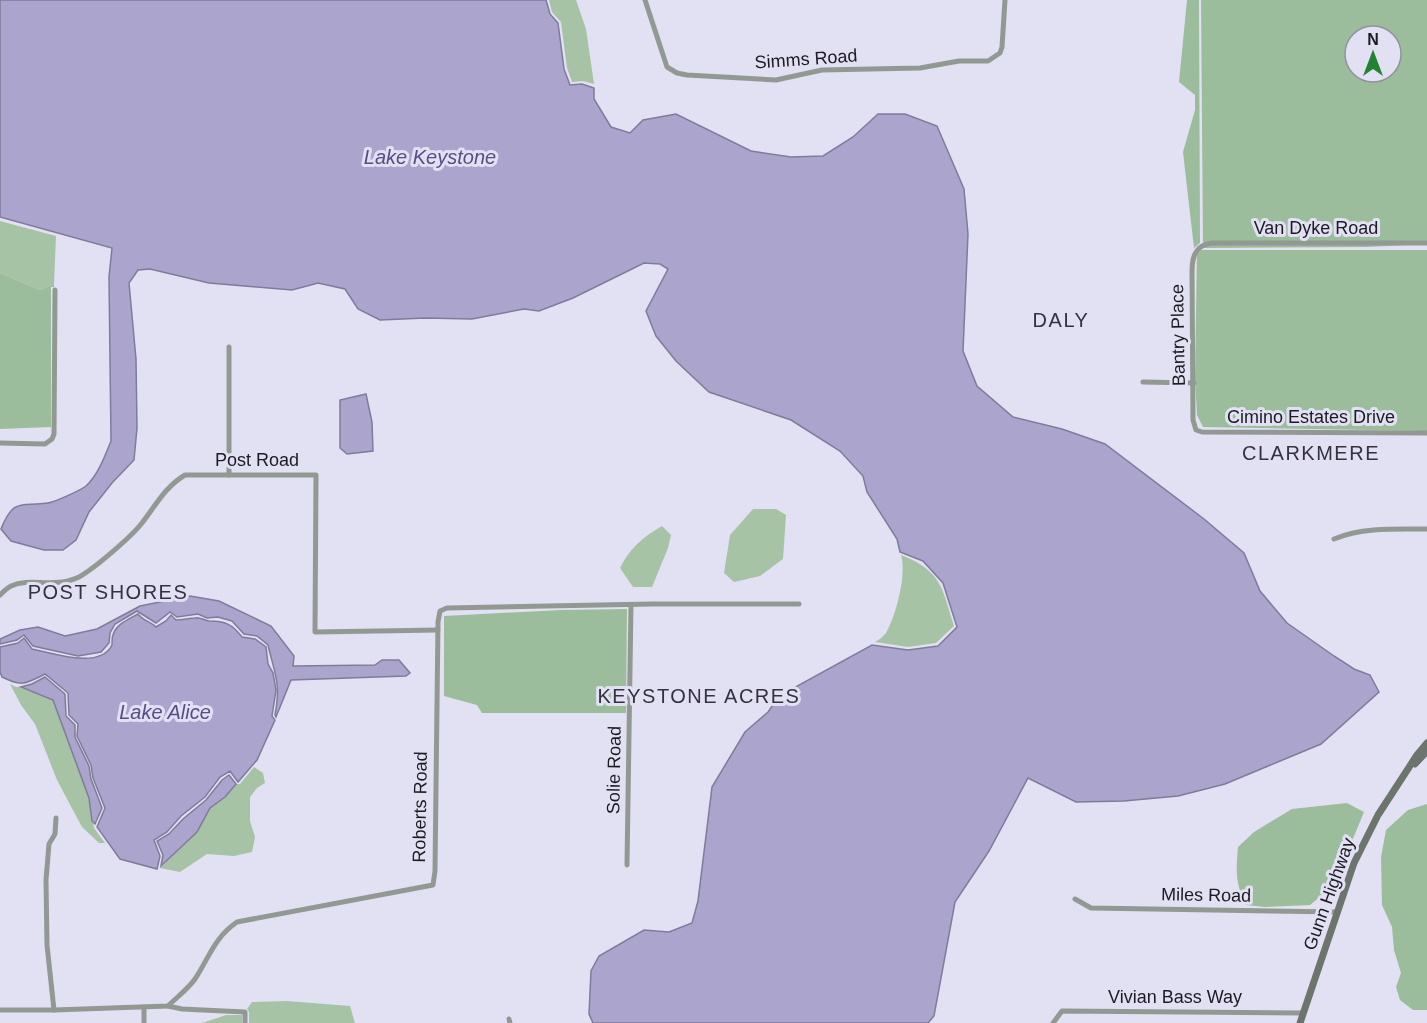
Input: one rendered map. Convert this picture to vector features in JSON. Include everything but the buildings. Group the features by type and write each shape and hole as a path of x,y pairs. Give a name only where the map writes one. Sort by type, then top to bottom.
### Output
{"main road":[{"name":"Gunn Highway","path":"1300,1023 1354,863 1366,837 1427,743"},
{"name":"Gunn Highway","path":"1400,782 1427,751"}],"street":[{"name":"Simms Road","path":"645,0 662,56 667,67 676,73 776,80 822,70 920,68 959,61 988,61 1000,53 1002,47 1005,0"},
{"name":"Van Dyke Road","path":"1206,244 1427,243"},
{"name":"Bantry Place","path":"1196,430 1193,420 1192,261 1195,252 1206,244"},
{"path":"0,443 45,444 52,439 54,434 55,290"},
{"path":"229,347 229,475"},
{"path":"1143,382 1194,383"},
{"name":"Cimino Estates Drive","path":"1196,430 1427,433"},
{"name":"Post Road","path":"0,595 11,586 29,582 56,584 79,576 127,539 141,524 161,494 185,475 316,475 315,632 438,630"},
{"path":"1334,539 1360,532 1427,529"},
{"name":"Roberts Road","path":"168,1006 194,981 215,942 225,930 237,922 433,885 438,616 440,611 447,608 631,604 799,604"},
{"name":"Solie Road","path":"627,865 631,604"},
{"path":"54,1010 47,945 46,880 49,844 55,834 56,818"},
{"name":"Miles Road","path":"1075,899 1091,908 1338,912"},
{"path":"0,1010 168,1006 182,1009 246,1012 245,1023"},
{"path":"144,1007 144,1023"},
{"name":"Vivian Bass Way","path":"1053,1023 1062,1011 1303,1013"}],"green space":[{"path":"549,0 576,0 586,29 594,84 583,81 572,82 567,68 561,22 552,12"},
{"path":"1187,0 1199,0 1200,243 1194,248 1183,152 1195,110 1195,95 1179,82"},
{"path":"1201,0 1427,0 1427,244 1367,247 1203,248"},
{"path":"0,221 56,236 54,284 40,290 0,273"},
{"path":"1197,250 1427,250 1427,431 1203,427 1197,415 1195,378"},
{"path":"0,273 40,290 54,284 54,287 51,287 51,427 0,429"},
{"path":"753,509 776,509 786,515 783,559 760,576 734,582 724,573 730,535"},
{"path":"662,526 671,535 652,587 633,587 620,568 637,544"},
{"path":"901,555 915,561 933,574 943,591 954,626 936,643 908,647 875,642 886,633 897,606 903,573"},
{"path":"627,609 626,713 482,713 477,705 444,696 444,616"},
{"path":"10,684 53,700 89,798 94,828 105,843 99,843 82,827 57,780 35,724 21,705"},
{"path":"254,767 263,773 265,783 257,788 250,797 250,821 255,837 252,852 234,856 207,854 180,872 160,868 197,832 210,808 225,797 236,784 240,784"},
{"path":"1347,803 1364,812 1350,846 1321,896 1310,905 1265,907 1246,905 1237,877 1238,847 1254,832 1292,809"},
{"path":"1427,804 1427,1010 1413,1010 1400,1000 1396,987 1401,973 1394,950 1392,927 1382,905 1381,857 1386,830 1408,810"},
{"path":"287,1001 350,1006 355,1023 249,1023 247,1009 252,1002"},
{"path":"226,1015 242,1015 242,1023 202,1023"}],"water":[{"name":"Lake Keystone","path":"0,0 546,0 550,14 558,23 564,69 570,85 582,84 594,88 594,99 611,127 630,133 643,120 676,114 751,151 791,157 823,156 853,137 878,114 905,114 937,126 964,189 968,234 963,351 977,386 1013,417 1062,429 1105,444 1204,519 1244,553 1260,591 1287,623 1354,669 1370,675 1379,692 1321,744 1225,784 1178,796 1124,801 1076,802 1028,778 989,851 955,902 934,1016 928,1023 593,1023 589,1014 591,971 599,956 644,930 669,932 692,923 698,901 712,787 745,732 768,712 779,696 872,645 908,650 938,646 957,627 943,583 923,561 900,552 897,539 867,492 863,476 840,451 791,420 709,392 676,361 656,336 646,311 668,269 660,264 644,263 573,298 539,311 524,309 472,319 380,320 358,309 345,289 318,283 292,290 209,283 150,269 138,270 129,283 136,359 137,428 134,460 89,512 76,540 63,550 44,550 11,541 1,529 14,508 48,503 86,486 98,471 111,441 109,277 112,248 0,217"},
{"path":"366,394 372,422 373,451 347,454 340,448 340,400"},
{"path":"190,596 219,601 271,626 294,656 293,666 375,665 382,660 399,660 410,673 406,676 291,680 276,717 277,687 268,645 257,636 244,634 232,621 218,617 207,618 198,614 177,617 170,612 156,623 137,611 115,624 110,633 109,643 101,652 78,656 33,646 24,635 17,640 0,644 0,639 20,630 38,627 65,636 97,629 140,606"},
{"name":"Lake Alice","path":"138,614 156,627 171,615 176,620 200,618 228,624 242,637 255,639 266,647 268,664 273,673 276,690 272,716 275,720 257,760 238,782 230,771 220,777 205,797 181,816 167,832 154,840 160,856 157,869 120,859 97,827 105,808 93,778 91,765 77,736 78,724 69,715 68,693 45,674 28,682 19,683 2,677 0,672 0,647 18,643 24,638 32,649 75,658 97,657 106,653 112,645 117,628"},
{"path":"45,677 65,694 66,716 75,725 75,737 89,766 91,779 102,808 95,824 92,821 89,798 53,700 21,687"},
{"path":"229,775 236,784 225,797 210,808 197,832 161,866 163,855 157,841 169,834"}],"district":[{"name":"DALY","path":"1061,320"},
{"name":"CLARKMERE","path":"1311,453"},
{"name":"POST SHORES","path":"108,592"},
{"name":"KEYSTONE ACRES","path":"699,696"}]}
